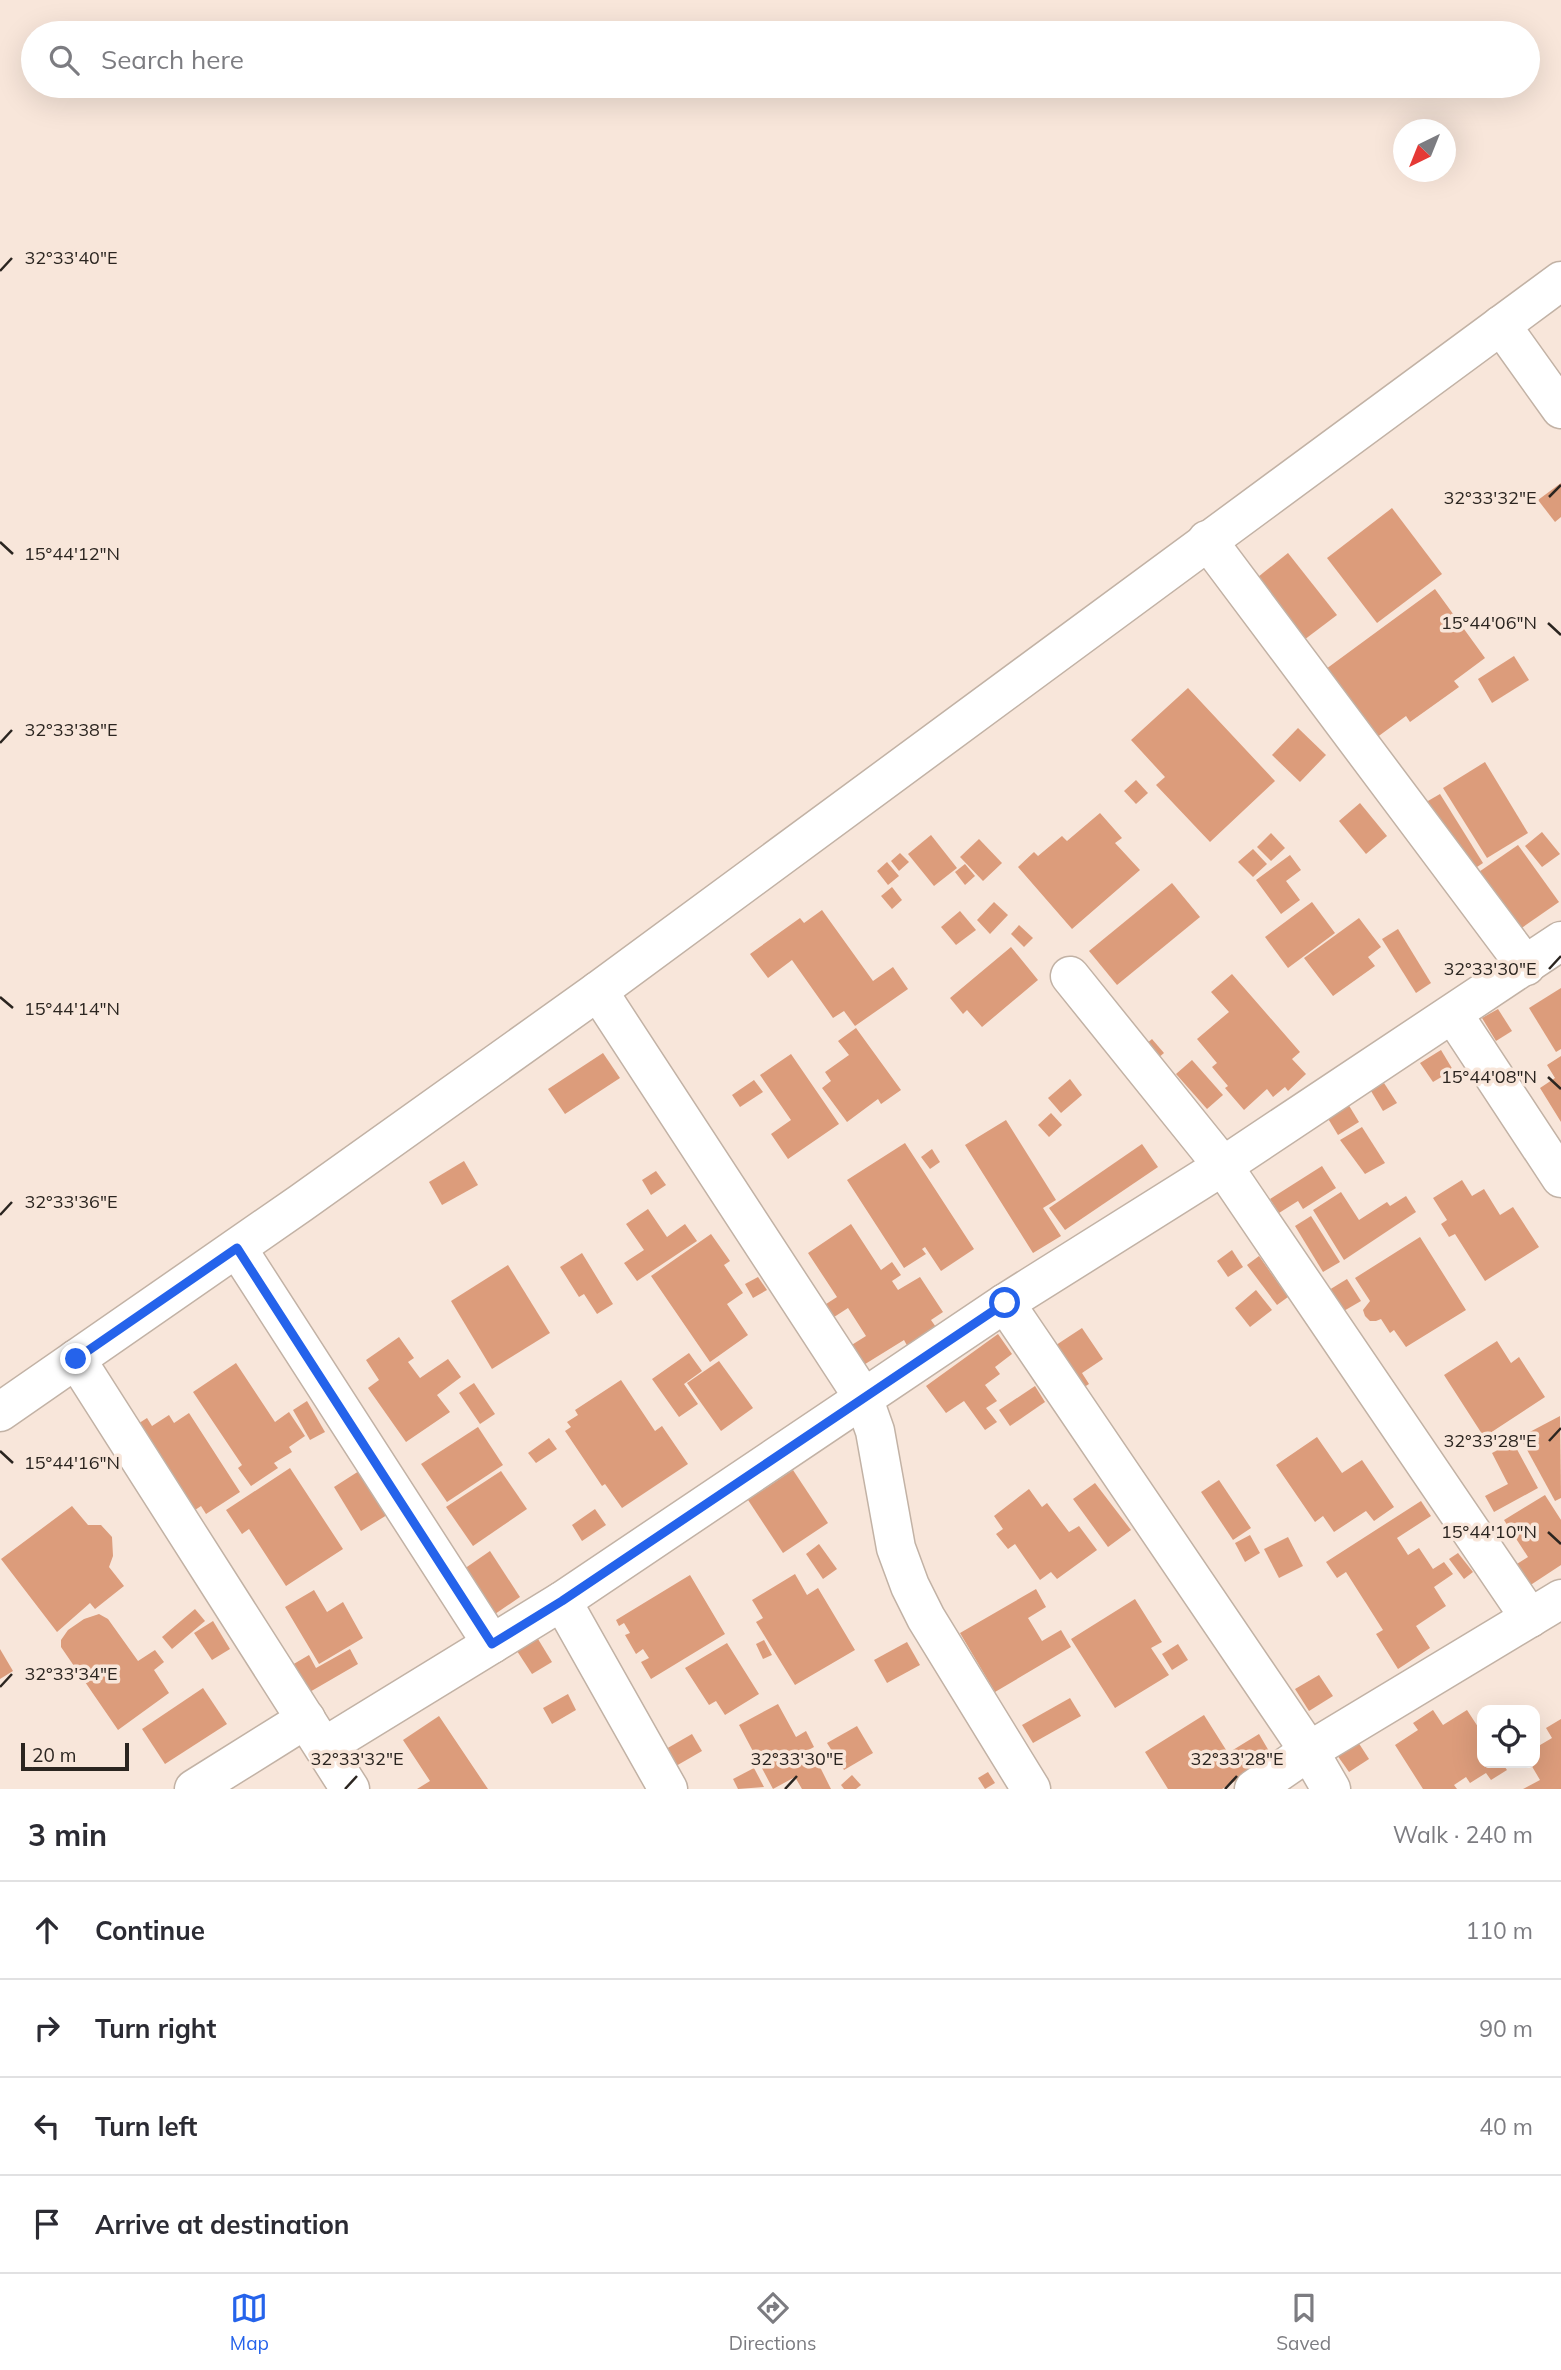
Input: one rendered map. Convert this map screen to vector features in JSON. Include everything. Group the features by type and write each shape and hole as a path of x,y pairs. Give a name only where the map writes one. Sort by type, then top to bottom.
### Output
{"street":[{"path":"0,1412 237,1248 598,990 1561,281"},
{"path":"1501,325 1561,409"},
{"path":"1207,540 1526,966"},
{"path":"194,1789 315,1733 492,1644 562,1601 1005,1303 1223,1166 1561,941"},
{"path":"1070,976 1223,1166 1546,1609 1309,1751 1254,1789"},
{"path":"598,990 863,1397 875,1431 896,1548 910,1586 926,1618 1031,1789"},
{"path":"1453,1014 1561,1178"},
{"path":"237,1248 492,1644"},
{"path":"1005,1303 1309,1751 1331,1789"},
{"path":"76,1359 350,1789"},
{"path":"562,1601 668,1789"}],"building":[{"path":"1561,483 1561,517 1555,522 1538,500"},
{"path":"1392,508 1442,574 1377,623 1327,558"},
{"path":"1288,553 1337,615 1300,643 1253,581"},
{"path":"1435,589 1485,658 1454,681 1459,687 1410,722 1406,716 1376,738 1326,669"},
{"path":"1514,656 1529,680 1492,703 1478,679"},
{"path":"1188,688 1275,781 1210,842 1156,785 1165,777 1131,740"},
{"path":"1298,728 1326,755 1300,782 1272,755"},
{"path":"1485,762 1528,833 1487,858 1443,788"},
{"path":"1136,780 1148,793 1136,804 1124,791"},
{"path":"1440,794 1483,863 1465,875 1421,805"},
{"path":"1360,803 1387,836 1366,854 1339,821"},
{"path":"1100,813 1122,838 1115,843 1140,870 1072,929 1018,867 1034,852 1038,856 1062,836 1067,841"},
{"path":"1542,832 1560,854 1542,867 1525,846"},
{"path":"1271,833 1285,848 1271,861 1257,847"},
{"path":"931,835 957,868 934,886 908,854"},
{"path":"979,839 1002,863 983,881 960,857"},
{"path":"1518,845 1559,902 1513,934 1473,876"},
{"path":"1253,849 1267,864 1253,877 1238,862"},
{"path":"900,853 909,862 899,871 891,861"},
{"path":"1290,855 1301,870 1286,881 1300,900 1281,914 1256,880"},
{"path":"887,862 899,876 888,885 877,871"},
{"path":"965,864 975,876 965,885 955,872"},
{"path":"1172,883 1200,917 1117,985 1089,951"},
{"path":"892,887 902,900 892,909 881,896"},
{"path":"994,902 1008,915 990,934 977,920"},
{"path":"1312,902 1335,933 1288,968 1265,937"},
{"path":"822,910 873,981 893,967 908,989 855,1026 844,1011 833,1018 792,960 768,978 750,954 800,918 804,923"},
{"path":"960,911 976,930 956,945 941,927"},
{"path":"1359,918 1381,947 1368,957 1375,966 1333,996 1304,958"},
{"path":"1019,925 1033,938 1024,947 1011,934"},
{"path":"1398,929 1431,983 1416,993 1382,939"},
{"path":"1011,947 1038,980 982,1027 967,1010 963,1014 950,998"},
{"path":"1232,974 1300,1052 1292,1059 1306,1074 1288,1091 1285,1087 1273,1097 1267,1089 1244,1110 1225,1088 1228,1086 1212,1067 1217,1063 1197,1039 1229,1012 1211,992"},
{"path":"1561,988 1561,1049 1556,1052 1529,1008"},
{"path":"1498,1009 1512,1031 1496,1041 1482,1018"},
{"path":"856,1028 901,1090 881,1104 878,1099 847,1122 822,1088 831,1081 825,1072 849,1055 838,1041"},
{"path":"1152,1039 1164,1053 1151,1064 1139,1050"},
{"path":"1441,1050 1453,1070 1433,1082 1420,1063"},
{"path":"603,1053 620,1078 565,1114 548,1089"},
{"path":"791,1054 839,1124 788,1159 771,1134 791,1120 760,1075"},
{"path":"1561,1056 1561,1122 1540,1088 1555,1078 1547,1065"},
{"path":"1192,1060 1223,1095 1207,1109 1176,1074"},
{"path":"1070,1079 1082,1095 1061,1113 1048,1098"},
{"path":"754,1080 763,1092 740,1107 732,1095"},
{"path":"1384,1083 1397,1103 1383,1111 1371,1091"},
{"path":"1348,1104 1359,1122 1338,1135 1327,1117"},
{"path":"1051,1113 1062,1125 1049,1137 1038,1125"},
{"path":"1006,1120 1056,1200 1043,1208 1061,1236 1033,1253 965,1145"},
{"path":"1362,1127 1385,1163 1365,1174 1340,1140"},
{"path":"905,1143 974,1249 941,1271 925,1247 922,1249 926,1254 904,1268 847,1180"},
{"path":"1142,1144 1158,1167 1065,1230 1049,1208"},
{"path":"932,1149 940,1162 930,1169 921,1157"},
{"path":"464,1161 478,1185 442,1205 429,1182"},
{"path":"1322,1166 1336,1188 1303,1209 1298,1201 1279,1213 1270,1199"},
{"path":"656,1171 666,1185 651,1195 642,1180"},
{"path":"1462,1180 1472,1196 1484,1189 1500,1215 1513,1207 1539,1247 1485,1281 1455,1234 1449,1237 1441,1224 1447,1220 1433,1198"},
{"path":"1341,1192 1359,1220 1387,1202 1390,1206 1406,1196 1416,1212 1344,1260 1313,1210"},
{"path":"648,1209 667,1237 685,1224 697,1241 637,1281 624,1263 644,1250 626,1224"},
{"path":"1311,1216 1340,1262 1323,1272 1295,1226"},
{"path":"851,1224 881,1270 892,1262 901,1275 892,1281 898,1290 920,1277 943,1312 931,1320 938,1330 909,1349 904,1340 862,1366 850,1346 866,1336 848,1308 831,1319 823,1306 837,1297 808,1253"},
{"path":"711,1234 730,1261 724,1265 743,1293 727,1304 748,1335 710,1362 651,1276"},
{"path":"1420,1237 1466,1310 1406,1347 1394,1330 1390,1333 1381,1319 1370,1321 1365,1316 1363,1310 1370,1301 1355,1278"},
{"path":"1232,1250 1243,1267 1228,1277 1217,1261"},
{"path":"582,1253 613,1304 597,1314 584,1294 579,1297 560,1267"},
{"path":"1259,1256 1288,1297 1277,1305 1247,1265"},
{"path":"508,1265 550,1333 492,1369 451,1301"},
{"path":"758,1277 767,1290 753,1298 745,1284"},
{"path":"1347,1279 1361,1301 1342,1312 1329,1290"},
{"path":"1256,1290 1272,1310 1250,1327 1235,1308"},
{"path":"1082,1328 1103,1359 1082,1373 1089,1384 1078,1391 1050,1349"},
{"path":"998,1334 1012,1354 995,1367 1000,1374 985,1385 997,1401 986,1408 997,1422 985,1430 964,1401 946,1413 926,1386"},
{"path":"399,1337 414,1358 408,1362 420,1378 448,1359 461,1377 437,1395 450,1412 406,1442 368,1388 379,1380 366,1360"},
{"path":"1497,1341 1511,1363 1519,1357 1545,1397 1484,1437 1444,1375"},
{"path":"689,1353 702,1371 684,1384 698,1404 679,1417 652,1379"},
{"path":"719,1361 753,1408 721,1431 687,1383"},
{"path":"236,1363 275,1422 289,1412 305,1436 289,1447 292,1452 274,1463 278,1468 251,1486 238,1468 242,1465 193,1392"},
{"path":"621,1380 655,1431 662,1426 688,1464 622,1508 605,1484 602,1486 565,1431 571,1427 567,1422 578,1415 575,1410"},
{"path":"474,1383 495,1414 480,1424 459,1393"},
{"path":"1035,1386 1045,1402 1010,1426 999,1410"},
{"path":"307,1401 325,1432 310,1440 293,1410"},
{"path":"189,1413 240,1492 206,1514 201,1506 189,1514 133,1427 147,1418 152,1426 169,1415 174,1423"},
{"path":"1560,1416 1561,1498 1555,1501 1520,1437"},
{"path":"478,1427 503,1465 447,1502 421,1464"},
{"path":"1317,1437 1342,1473 1362,1460 1394,1507 1374,1521 1366,1511 1334,1532 1323,1516 1315,1522 1276,1465"},
{"path":"549,1438 557,1449 536,1463 528,1453"},
{"path":"1513,1442 1538,1488 1494,1512 1485,1496 1508,1484 1492,1453"},
{"path":"290,1468 343,1549 286,1586 249,1529 242,1534 226,1510"},
{"path":"793,1470 828,1523 783,1553 748,1500"},
{"path":"359,1471 387,1515 361,1531 334,1487"},
{"path":"501,1471 527,1509 473,1546 446,1507"},
{"path":"1219,1480 1251,1528 1233,1540 1201,1492"},
{"path":"1095,1483 1131,1530 1108,1547 1073,1499"},
{"path":"1029,1489 1042,1507 1047,1503 1069,1532 1079,1526 1097,1550 1057,1579 1051,1572 1040,1580 1015,1544 1008,1549 996,1534 1003,1529 994,1516"},
{"path":"1545,1495 1561,1520 1561,1565 1526,1588 1512,1567 1528,1557 1504,1520"},
{"path":"1421,1501 1431,1516 1397,1538 1408,1555 1419,1548 1433,1569 1444,1562 1453,1574 1434,1587 1446,1606 1416,1626 1430,1648 1398,1669 1376,1634 1383,1630 1346,1572 1337,1578 1326,1562"},
{"path":"72,1506 88,1525 101,1525 112,1537 113,1556 109,1567 124,1586 95,1609 90,1603 57,1632 1,1559"},
{"path":"595,1509 606,1525 582,1541 572,1525"},
{"path":"1250,1535 1260,1553 1245,1562 1235,1543"},
{"path":"1288,1537 1303,1566 1279,1578 1264,1549"},
{"path":"819,1544 837,1569 823,1579 806,1554"},
{"path":"490,1551 520,1597 495,1614 464,1569"},
{"path":"1458,1553 1473,1572 1464,1579 1449,1559"},
{"path":"795,1574 807,1595 818,1588 855,1650 795,1685 756,1622 763,1618 752,1600"},
{"path":"690,1575 725,1634 651,1679 641,1662 649,1658 643,1649 636,1654 625,1635 630,1633 624,1623 619,1626 616,1620"},
{"path":"1036,1589 1046,1607 1028,1618 1042,1641 1061,1630 1071,1647 995,1692 960,1633"},
{"path":"314,1590 327,1612 343,1602 363,1638 319,1664 285,1607"},
{"path":"1135,1599 1162,1642 1151,1648 1169,1675 1115,1708 1071,1639"},
{"path":"195,1609 205,1621 172,1649 162,1637"},
{"path":"99,1614 108,1619 138,1661 155,1650 164,1662 154,1670 169,1693 118,1730 61,1647 61,1640 68,1630 84,1619"},
{"path":"213,1621 230,1649 212,1660 194,1633"},
{"path":"538,1639 552,1662 532,1674 517,1651"},
{"path":"764,1640 772,1655 763,1659 756,1644"},
{"path":"907,1642 920,1665 887,1683 874,1660"},
{"path":"727,1643 759,1694 725,1715 716,1701 709,1705 685,1668"},
{"path":"1178,1644 1188,1660 1172,1670 1162,1654"},
{"path":"0,1649 13,1671 0,1679"},
{"path":"350,1649 358,1664 308,1693 292,1665 309,1655 316,1668"},
{"path":"1319,1675 1333,1696 1309,1711 1295,1689"},
{"path":"203,1688 227,1724 165,1764 142,1729"},
{"path":"568,1694 576,1710 552,1724 543,1708"},
{"path":"1070,1698 1081,1716 1033,1743 1022,1725"},
{"path":"778,1704 796,1737 806,1731 814,1747 803,1753 806,1759 814,1755 831,1789 802,1789 795,1777 773,1789 739,1725"},
{"path":"1433,1710 1443,1725 1467,1710 1477,1725 1477,1768 1507,1770 1491,1780 1486,1773 1470,1783 1466,1777 1454,1785 1457,1789 1423,1789 1395,1745 1418,1730 1413,1723"},
{"path":"1204,1715 1228,1753 1259,1734 1273,1758 1222,1789 1168,1789 1145,1752"},
{"path":"439,1716 488,1789 417,1789 430,1781 403,1740"},
{"path":"1561,1719 1561,1789 1523,1789 1540,1780 1533,1768 1540,1768 1540,1745 1552,1738 1546,1728"},
{"path":"857,1726 873,1753 844,1770 827,1743"},
{"path":"1349,1728 1369,1759 1349,1772 1337,1755"},
{"path":"692,1734 702,1751 676,1766 666,1749"},
{"path":"754,1768 764,1787 738,1789 733,1779"},
{"path":"988,1772 995,1783 985,1789 978,1778"},
{"path":"852,1775 861,1785 856,1789 844,1789 841,1785"}],"route":[{"path":"76,1359 237,1248 492,1644 562,1601 1005,1303"}]}
